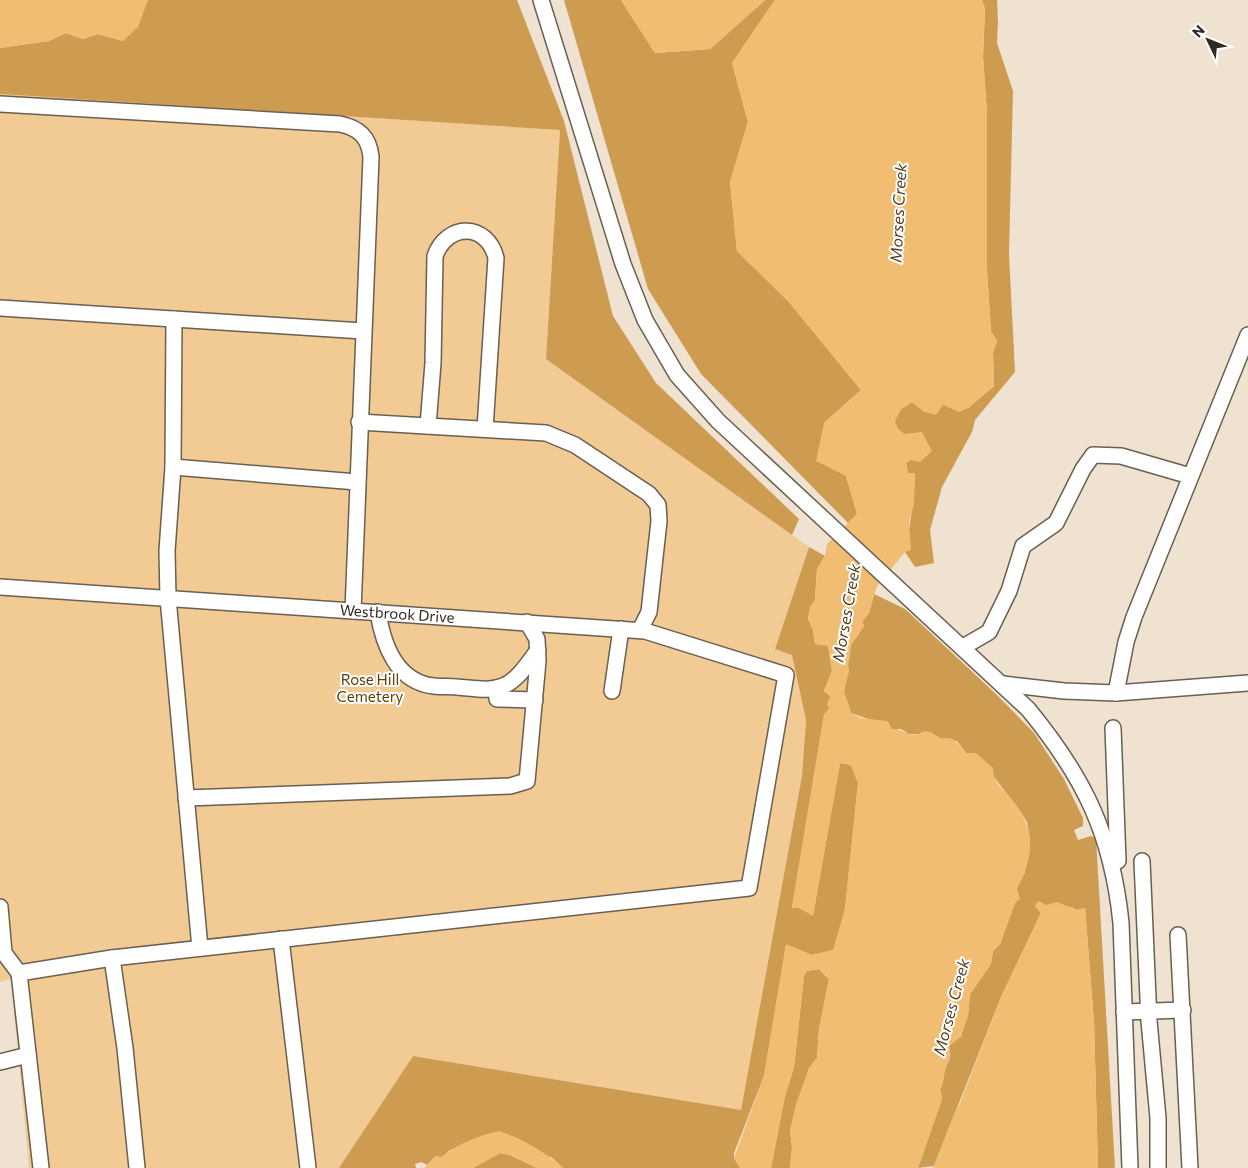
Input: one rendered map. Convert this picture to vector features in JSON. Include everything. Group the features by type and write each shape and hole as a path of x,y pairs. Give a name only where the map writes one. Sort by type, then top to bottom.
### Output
{"street":[{"path":"541,0 623,264 645,320 660,350 696,399 837,532 1003,684 1048,734 1084,788 1110,855 1121,923"},
{"path":"0,104 340,124 357,130 368,142 371,157 353,611"},
{"path":"428,426 433,363 435,256 439,247 447,238 458,232 470,231 480,234 488,240 496,258 485,429"},
{"path":"0,308 363,331"},
{"path":"174,319 173,467 167,551 168,598 200,948"},
{"path":"1116,693 1126,642 1134,617 1248,335"},
{"path":"359,422 535,430 556,436 582,450 654,499 658,505 659,521 649,612 640,630"},
{"path":"963,647 989,632 1009,591 1023,546 1056,524 1082,469 1093,455 1121,456 1190,476"},
{"path":"173,467 357,482"},
{"name":"Westbrook Drive","path":"0,587 640,630 786,675 749,888 281,939"},
{"path":"378,612 387,648 399,668 416,681 433,686 489,690 505,686 524,668 538,650"},
{"path":"186,798 510,786 527,781 538,650 537,639 527,622"},
{"path":"612,691 622,629"},
{"path":"1003,684 1064,691 1116,693 1248,683"},
{"path":"496,688 497,699 535,700"},
{"path":"1113,728 1130,1168"},
{"path":"1142,861 1149,1011 1158,1118 1158,1168"},
{"path":"0,907 4,953 19,973 41,1168"},
{"path":"1178,935 1179,985 1183,1010 1190,1168"},
{"path":"19,973 112,958 281,939 308,1168"},
{"path":"112,958 125,1048 137,1168"},
{"path":"1124,1012 1183,1010"},
{"path":"0,1062 28,1055"}],"green space":[{"name":"Rose Hill Cemetery","path":"0,94 560,130 546,359 809,547 775,649 792,654 806,720 802,776 741,1110 413,1056 339,1168 29,1168 11,979 0,982"}],"shaded area":[{"path":"148,0 517,0 564,121 613,316 656,383 799,519 792,535 546,359 560,130 0,94 0,48 49,41 66,33 83,39 98,34 123,41"},
{"path":"564,0 621,0 655,53 710,49 765,0 775,0 732,63 748,122 730,182 737,251 789,302 861,390 824,423 846,476 857,514 848,523 701,374 648,289"},
{"path":"982,0 997,0 997,43 1013,91 1009,254 1015,372 975,420 972,432 942,487 930,530 934,563 915,567 905,552 912,512 915,473 908,473 906,463 910,460 904,434 898,429 894,421 901,409 912,402 925,412 943,405 968,408 994,386 993,352 997,341 991,332 987,270 987,113 983,57 985,9"},
{"path":"809,547 825,556 817,569 815,600 810,607 808,619 813,630 815,644 828,645 832,671 824,691 830,696 829,709 824,715 792,908 799,908 813,915 840,763 851,765 858,783 845,909 834,950 812,955 786,945 764,1076 734,1153 734,1158 740,1168 563,1168 551,1157 464,1145 450,1150 441,1158 436,1156 427,1165 421,1162 415,1164 416,1168 339,1168 413,1056 741,1110 802,776 806,720 792,655 775,649"},
{"path":"874,594 905,609 998,696 1034,733 1064,779 1083,818 1083,826 1074,830 1078,840 1091,836 1096,838 1115,1168 1098,1168 1094,1022 1085,908 1077,910 1062,905 1051,905 1035,906 1041,913 1001,997 934,1166 918,1168 942,1099 940,1089 950,1056 949,1046 968,1016 970,994 991,964 993,951 1000,944 1015,903 1017,888 1025,872 1030,840 1027,822 1018,808 994,777 966,753 957,741 941,739 935,735 909,734 901,729 892,730 888,726 851,713 844,692 851,645 864,626 862,622 869,613"},
{"path":"819,969 829,979 819,1029 817,1058 809,1068 790,1130 792,1147 790,1168 771,1168 785,1096 794,1067 804,976 807,971"},
{"path":"500,1153 510,1155 537,1168 473,1168"}],"water":[{"path":"0,0 148,0 138,27 123,41 98,34 83,39 66,33 49,41 0,48"},
{"path":"621,0 765,0 710,49 655,53"},
{"name":"Morses Creek","path":"775,0 982,0 985,9 983,57 987,113 987,270 991,331 997,341 993,352 994,386 968,408 959,412 943,405 936,415 925,412 912,402 901,409 895,421 898,429 904,434 922,432 932,451 920,462 910,460 906,463 908,473 915,473 914,505 909,521 911,550 905,552 877,586 869,613 862,622 864,626 851,645 848,661 849,672 844,691 851,713 861,718 888,721 892,729 912,735 925,731 930,732 941,739 952,739 966,753 976,753 993,768 994,777 1025,820 1029,832 1029,858 1017,888 1020,899 1015,903 1000,944 993,951 991,964 970,994 968,1016 961,1037 949,1046 950,1056 940,1089 942,1099 918,1168 790,1168 792,1147 790,1130 796,1104 809,1068 817,1058 819,1029 829,979 819,969 807,971 804,976 794,1067 785,1096 771,1168 740,1168 734,1158 764,1076 786,944 812,955 833,950 845,909 858,783 851,765 840,763 813,916 799,908 792,908 824,715 829,709 827,704 830,696 824,691 832,671 828,646 815,644 813,631 808,619 810,607 815,600 817,569 825,556 827,544 857,514 846,476 816,461 824,423 861,390 789,302 737,251 730,182 748,122 732,63"},
{"path":"1038,901 1047,905 1057,902 1077,910 1085,908 1094,1022 1098,1168 933,1168 1001,997 1041,913 1035,906"},
{"path":"499,1131 533,1146 563,1168 537,1168 511,1155 500,1153 473,1168 424,1168 437,1156 442,1157 469,1141"}]}
